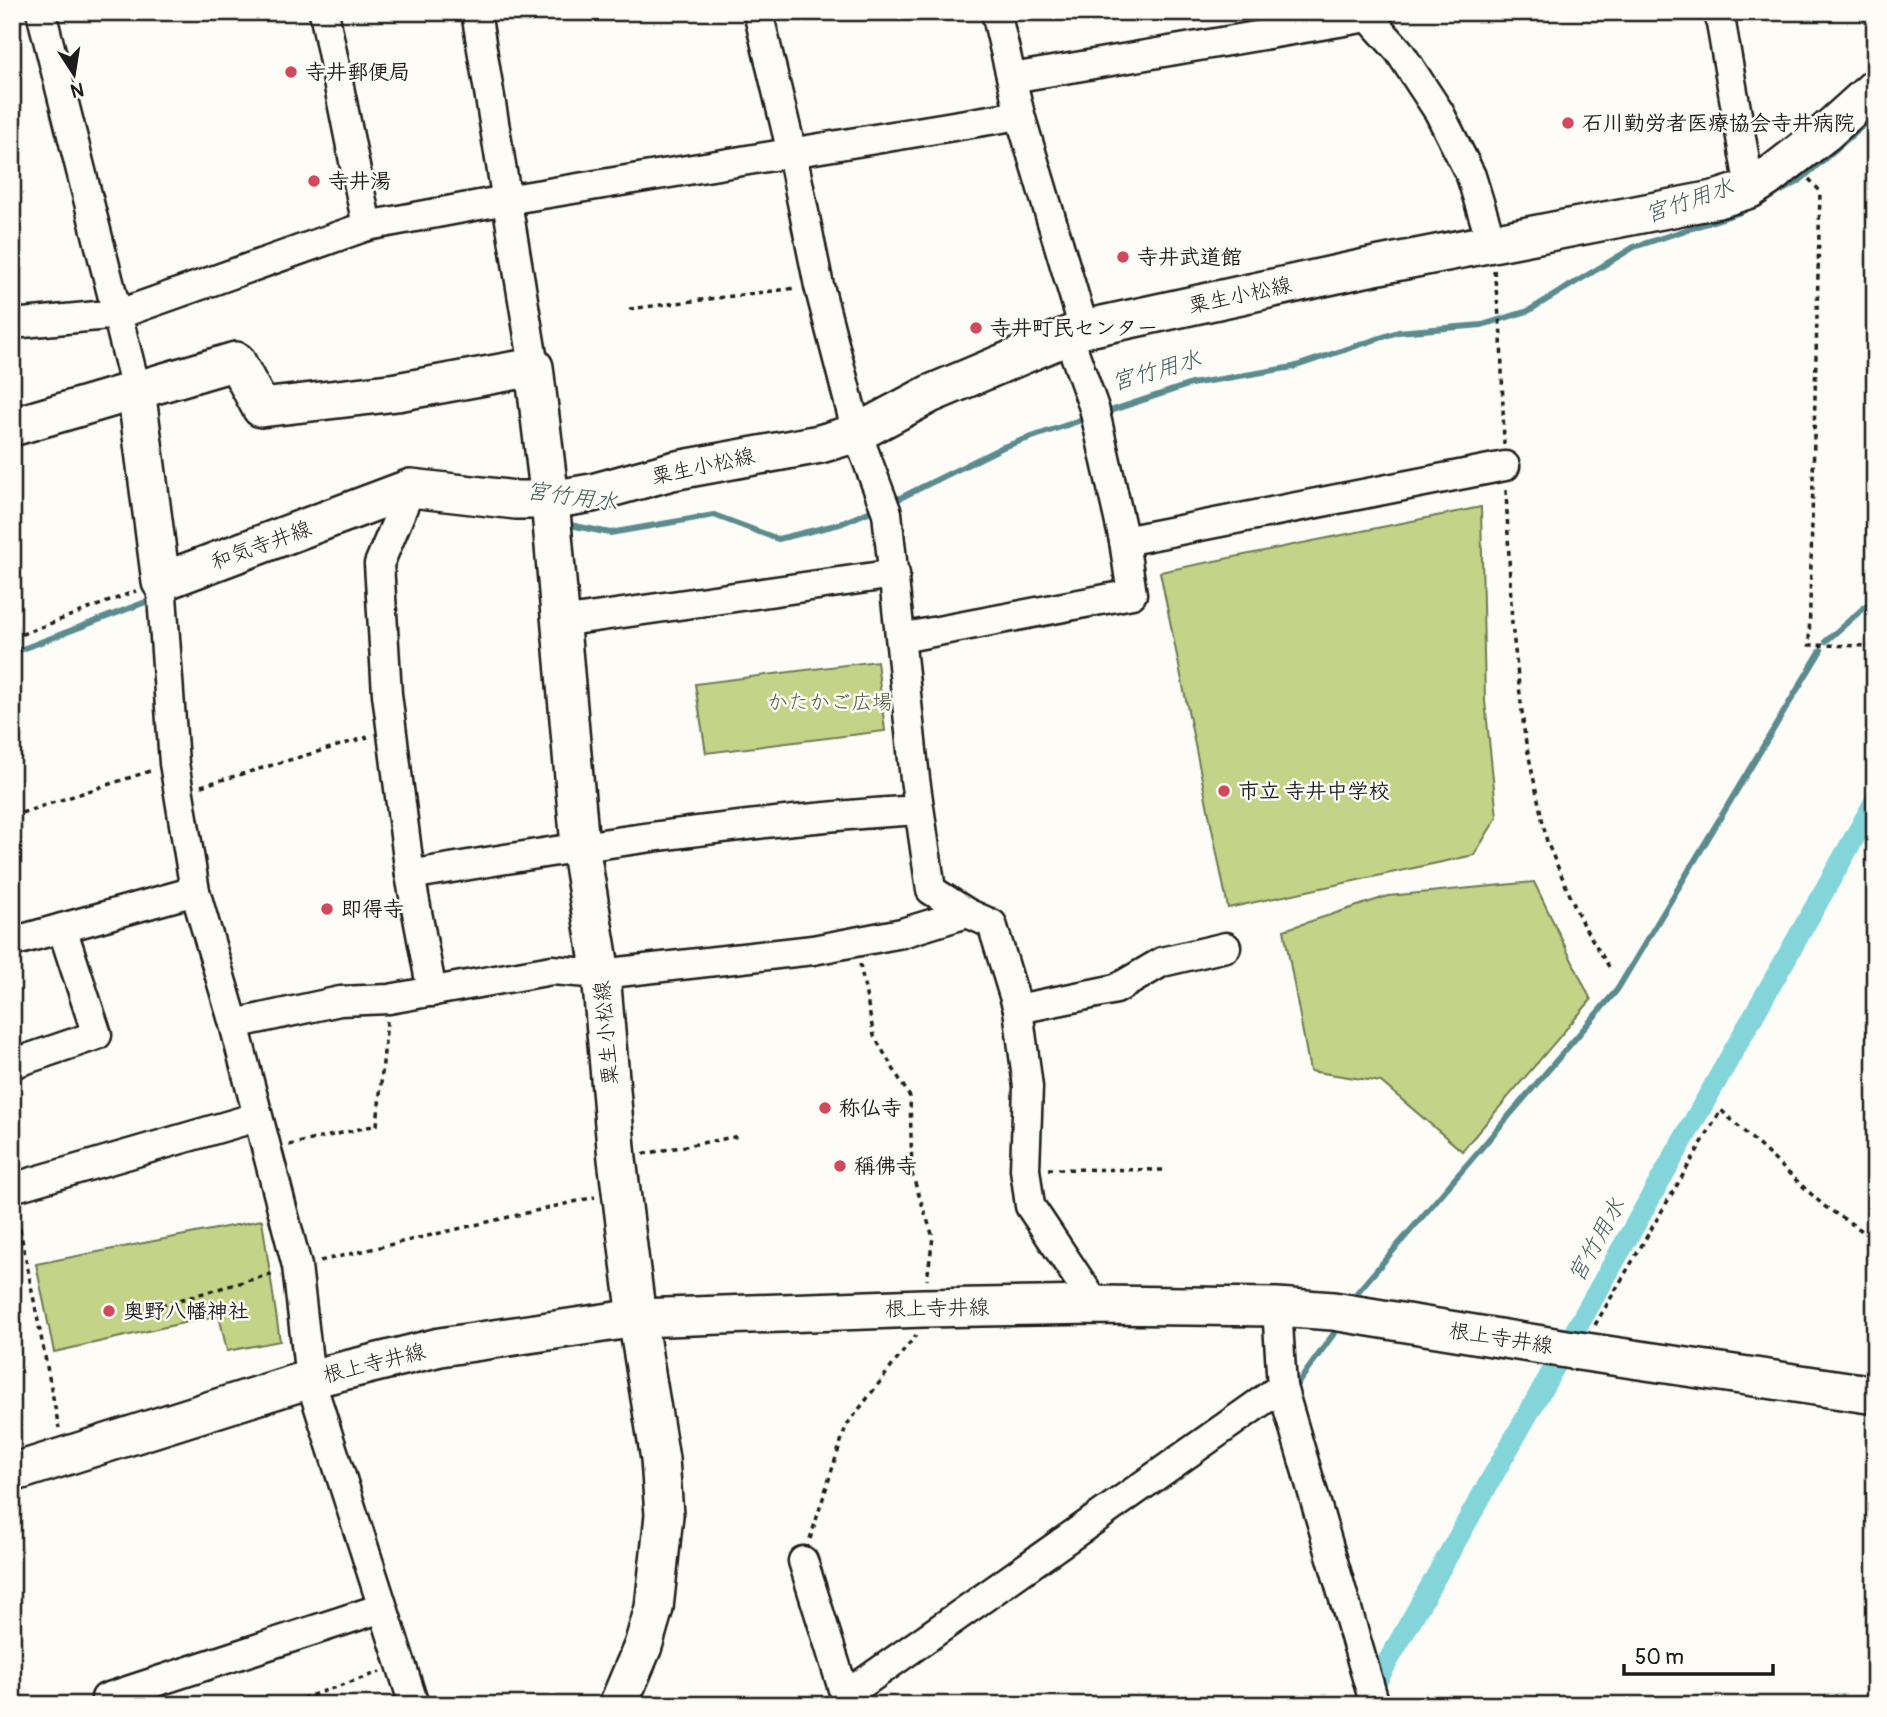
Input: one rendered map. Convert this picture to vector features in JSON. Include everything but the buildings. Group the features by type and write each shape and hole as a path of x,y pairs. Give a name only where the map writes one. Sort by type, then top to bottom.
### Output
{"main road":[{"name":"粟生小松線","path":"618,1705 643,1646 654,1608 664,1515 660,1459 637,1318 619,1175 601,974 580,846 551,515 592,493 671,471 820,444 857,433 930,394 1076,332 1370,267 1680,208 1749,189 1825,133 1875,88"},
{"path":"12,428 236,360 261,408 397,391 534,368 551,515"},
{"path":"136,390 160,582"},
{"name":"和気寺井線","path":"160,582 411,488 516,500 551,515"},
{"name":"根上寺井線","path":"12,1473 310,1379 440,1347 637,1318 1096,1305 1277,1307 1343,1312 1564,1349 1875,1395"}],"street":[{"path":"41,12 136,390"},
{"path":"324,12 367,226"},
{"path":"477,12 534,368"},
{"path":"758,12 792,153 819,286 857,433 884,505 895,574 919,810 931,890 967,913 992,924 1018,1009 1028,1087 1025,1169 1030,1206 1096,1305"},
{"path":"901,638 1132,594 1124,541 1096,417 996,12"},
{"path":"1719,12 1749,189"},
{"path":"1012,78 1366,15 1399,51 1438,112 1471,176 1492,244"},
{"path":"12,324 119,314 367,226 506,200 1020,115"},
{"path":"1124,541 1505,466"},
{"path":"411,488 379,564 387,694 410,875 432,992"},
{"path":"560,622 895,574"},
{"path":"160,582 174,763 195,891 234,1024 297,1266 310,1379 414,1705"},
{"path":"410,875 580,846 839,814 919,810"},
{"path":"12,942 195,891"},
{"path":"234,1024 340,1001 389,999 552,970 601,974 813,950 902,933 967,913"},
{"path":"12,1063 97,1035 62,928"},
{"path":"1018,1009 1116,989 1162,962 1226,947"},
{"path":"14,1195 257,1116"},
{"path":"1277,1307 1282,1387 1374,1702"},
{"path":"803,1561 847,1700 1282,1387"},
{"path":"106,1698 382,1608"}],"path":[{"path":"1813,183 1820,191 1809,645 1875,646"},
{"path":"1492,244 1501,335 1512,624 1528,751 1547,842 1582,923 1611,970"},
{"path":"629,309 819,286"},
{"path":"12,638 160,582"},
{"path":"179,792 392,730"},
{"path":"12,816 174,763"},
{"path":"803,1561 846,1426 920,1330 933,1237 912,1174 910,1097 873,1036 855,942"},
{"path":"266,1151 377,1125 389,999"},
{"path":"1564,1349 1721,1110 1824,1206 1875,1239"},
{"path":"161,1305 619,1175 739,1136"},
{"path":"1025,1169 1167,1170"},
{"path":"14,1195 65,1458"},
{"path":"283,1705 401,1665"}],"green space":[{"path":"1481,507 1485,701 1497,817 1474,855 1228,908 1160,572"},
{"name":"かたかご広場","path":"877,661 885,731 706,753 695,684"},
{"path":"1534,882 1591,1000 1462,1151 1381,1082 1310,1071 1284,930 1388,896"},
{"path":"262,1220 280,1341 227,1351 219,1315 54,1352 36,1264"}],"waterway":[{"name":"宮竹用水","path":"1773,195 1798,182 1875,115"},
{"name":"宮竹用水","path":"1104,413 1191,384 1293,367 1398,332 1482,325 1528,311 1634,247 1751,207"},
{"name":"宮竹用水","path":"892,502 1003,447 1090,417"},
{"name":"宮竹用水","path":"565,524 610,533 714,515 778,539 840,524 878,508"},
{"path":"1826,641 1875,598"},
{"name":"宮竹用水","path":"12,653 151,600"},
{"path":"1349,1302 1617,990 1821,650"},
{"name":"宮竹用水","path":"1366,1700 1875,801"},
{"path":"1293,1390 1340,1325"}],"place":[{"name":"寺井郵便局","path":"291,72"},
{"name":"石川勤労者医療協会寺井病院","path":"1568,123"},
{"name":"寺井湯","path":"314,181"},
{"name":"寺井武道館","path":"1123,257"},
{"name":"寺井町民センター","path":"976,328"},
{"name":"市立 寺井中学校","path":"1224,791"},
{"name":"即得寺","path":"327,909"},
{"name":"称仏寺","path":"825,1108"},
{"name":"稱佛寺","path":"840,1166"},
{"name":"奥野八幡神社","path":"109,1311"}]}
